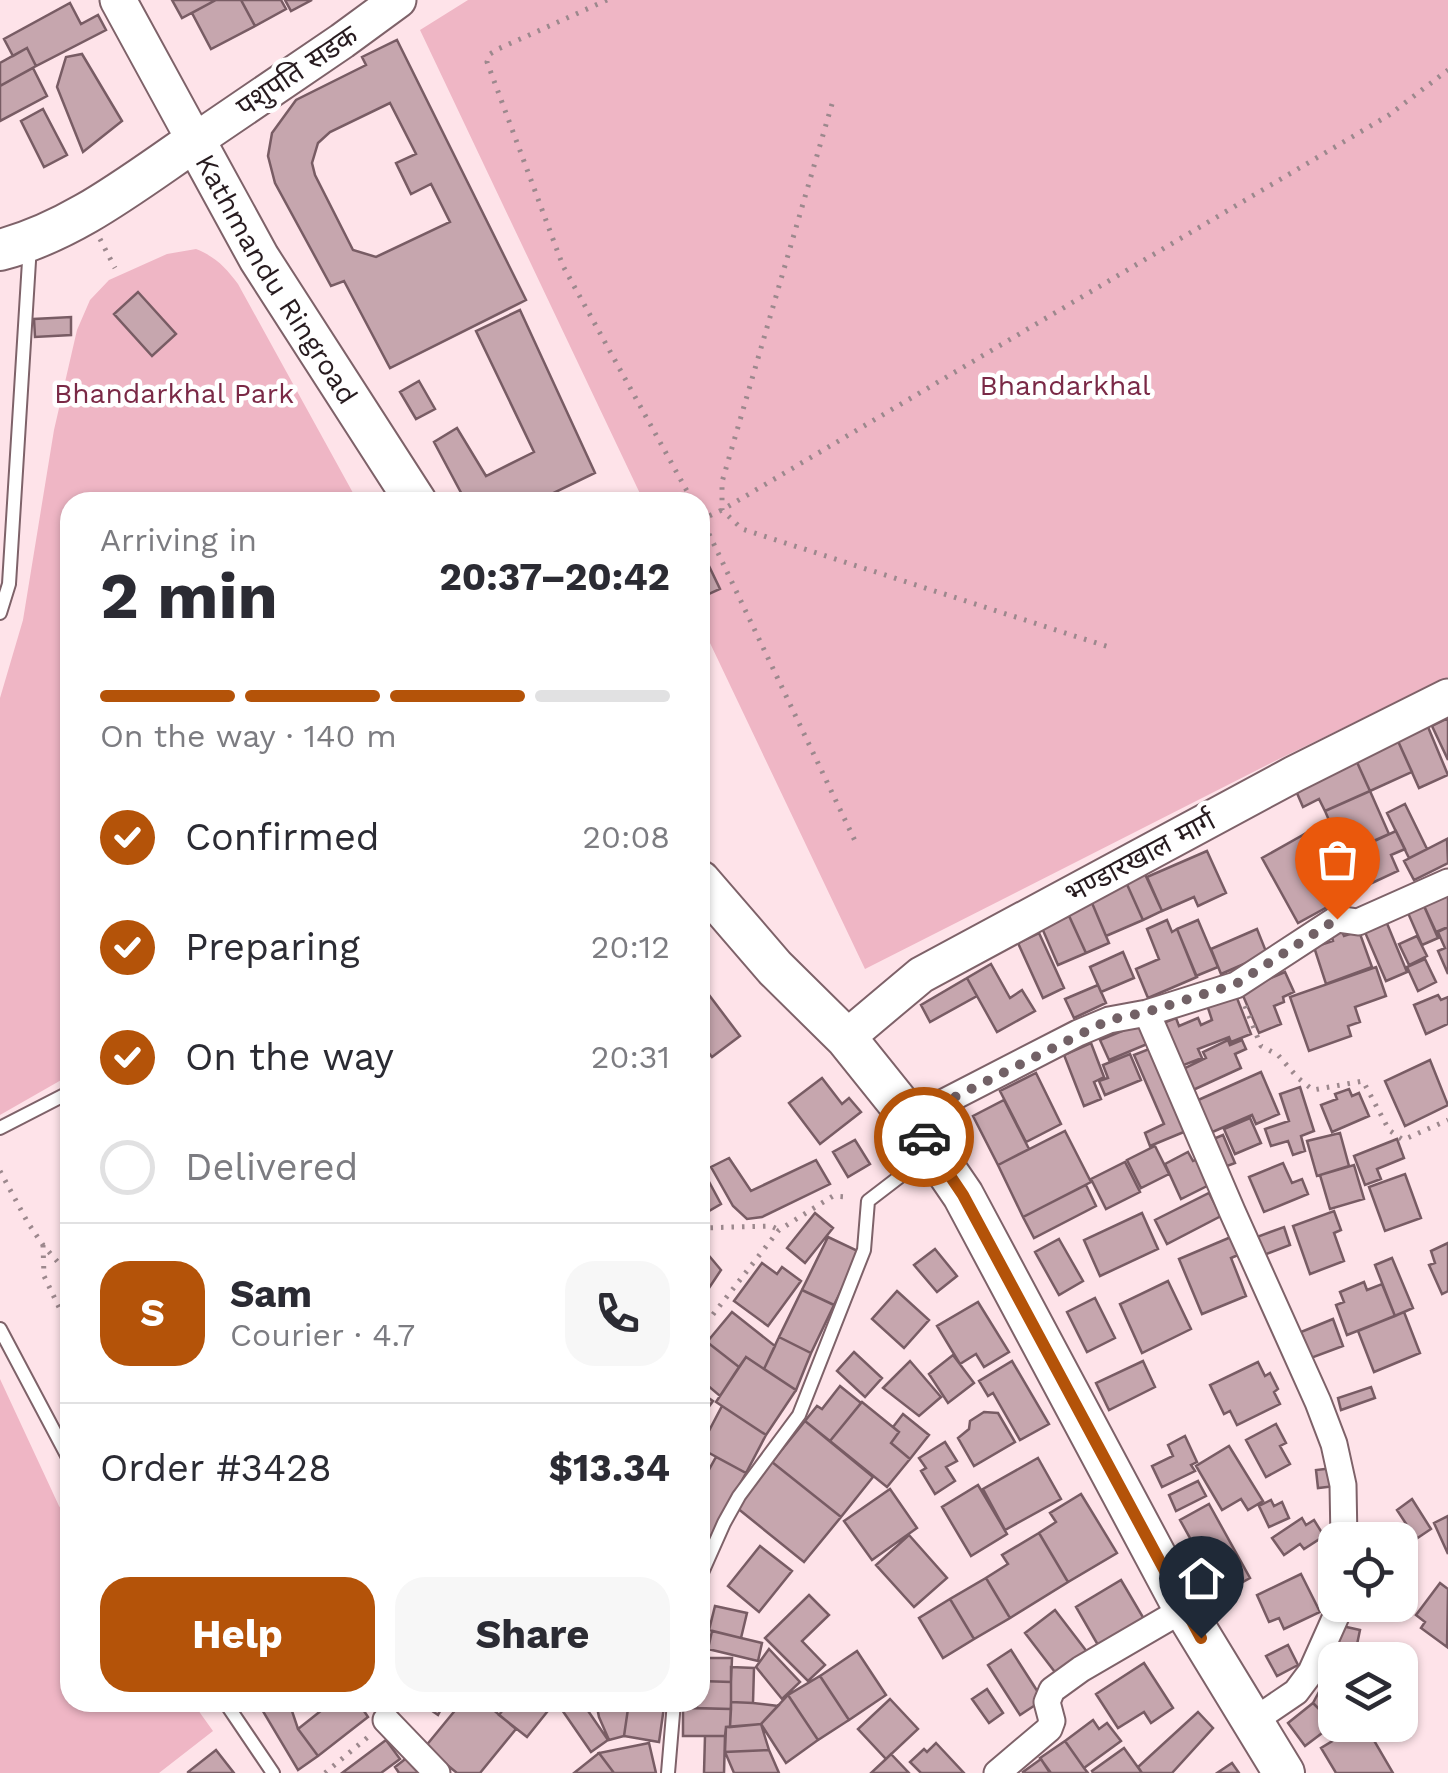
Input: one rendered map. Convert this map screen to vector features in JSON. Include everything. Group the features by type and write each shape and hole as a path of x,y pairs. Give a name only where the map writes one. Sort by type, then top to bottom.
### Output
{"highway":[{"name":"Kathmandu Ringroad","path":"15,246 108,201 194,141 260,258 410,492"},
{"path":"710,892 776,968 846,1038 923,1135 963,1195 1184,1610 1284,1773"}],"main road":[{"path":"118,0 194,141"},
{"name":"पशुपति सडक","path":"194,141 398,0"},
{"name":"भण्डारखाल मार्ग","path":"846,1038 921,974 1448,696"}],"street":[{"path":"923,1135 1078,1033 1109,1020 1236,984 1337,919 1358,922 1448,882"},
{"path":"1147,1012 1318,1402 1334,1444 1343,1485 1344,1522"},
{"path":"997,1773 1049,1729 1052,1721 1048,1702 1052,1690 1081,1668 1184,1610"},
{"path":"1252,1722 1296,1692 1311,1672 1333,1622"},
{"path":"386,1720 437,1773"}],"lane":[{"path":"0,613 8,584 15,246"},
{"path":"0,1128 60,1097"},
{"path":"710,1554 739,1496 799,1415 864,1250 868,1201 923,1135"},
{"path":"0,1329 60,1442"},
{"path":"232,1712 273,1773"},
{"path":"668,1773 673,1712"}],"path":[{"path":"607,0 498,49 490,54 488,62 563,266 687,492"},
{"path":"710,515 1390,115 1448,70"},
{"path":"832,104 722,482 722,510 742,529 1112,648"},
{"path":"710,537 856,843"},
{"path":"1236,984 1261,1046 1278,1055 1314,1090 1363,1081 1390,1130 1403,1140 1448,1120"},
{"path":"0,1171 42,1245 60,1265"},
{"path":"710,1317 779,1230 832,1196 868,1201"},
{"path":"710,1228 771,1226 779,1230"},
{"path":"42,1245 44,1276 60,1309"},
{"path":"324,1773 386,1720"}],"green space":[{"name":"Bhandarkhal","path":"468,0 1448,0 1448,677 865,969 710,643 710,492 639,492 420,30"},
{"name":"Bhandarkhal Park","path":"196,249 220,264 238,284 352,492 60,492 60,1081 0,1115 0,698 23,620 54,430 77,330 90,300 109,280 167,254"},
{"path":"0,1379 60,1507 60,1712 199,1712 213,1731 159,1773 0,1773"}],"building":[{"path":"172,0 216,0 182,18"},
{"path":"216,0 241,0 255,26 211,49 192,13"},
{"path":"241,0 281,0 286,9 255,26"},
{"path":"285,0 312,0 291,11"},
{"path":"70,3 81,24 98,15 106,30 36,66 27,48 13,56 4,39"},
{"path":"397,40 526,300 390,368 344,281 331,286 275,183 268,156 272,133 296,100 366,65 362,57","holes":["390,103 416,154 396,163 411,194 431,184 450,222 376,257 353,250 315,175 312,163 318,143 330,132"]},
{"path":"27,48 36,66 0,86 0,63"},
{"path":"82,54 122,121 83,152 57,87 66,57"},
{"path":"33,68 47,96 0,121 0,86"},
{"path":"43,109 67,155 44,167 21,121"},
{"path":"138,292 176,334 152,356 114,314"},
{"path":"520,310 595,473 556,492 461,492 434,442 457,428 486,476 534,452 476,331"},
{"path":"71,317 71,335 35,337 34,319"},
{"path":"419,381 435,409 416,419 400,392"},
{"path":"710,568 720,589 710,594"},
{"path":"1448,718 1448,760 1432,726"},
{"path":"1428,727 1448,775 1419,788 1398,741"},
{"path":"1398,741 1412,772 1370,791 1356,760"},
{"path":"1356,760 1370,791 1325,811 1319,799 1303,807 1293,784"},
{"path":"1370,791 1389,834 1367,844 1365,839 1353,844 1350,836 1338,841 1325,811"},
{"path":"1405,804 1427,849 1409,858 1387,813"},
{"path":"1322,823 1359,889 1340,900 1303,835"},
{"path":"1396,831 1405,849 1391,855 1398,871 1372,883 1357,849"},
{"path":"1303,835 1340,900 1298,923 1262,858"},
{"path":"1447,839 1448,863 1414,880 1404,861"},
{"path":"1207,851 1226,893 1198,906 1194,897 1162,911 1147,877"},
{"path":"1144,872 1162,911 1143,920 1125,880"},
{"path":"1125,880 1143,920 1106,936 1089,896"},
{"path":"1448,893 1448,927 1436,932 1420,897"},
{"path":"1089,896 1109,943 1086,953 1065,907"},
{"path":"1424,906 1438,938 1422,945 1408,913"},
{"path":"1069,916 1086,953 1058,965 1042,928"},
{"path":"1167,920 1172,932 1177,929 1197,977 1148,998 1136,969 1159,959 1147,929"},
{"path":"1198,920 1218,967 1196,976 1177,929"},
{"path":"1386,921 1407,972 1386,981 1364,930"},
{"path":"1448,927 1448,974 1438,951 1445,948 1438,932"},
{"path":"1257,929 1267,954 1221,974 1211,949"},
{"path":"1341,929 1344,936 1359,931 1372,967 1326,984 1314,947 1333,941 1331,933"},
{"path":"1039,933 1064,988 1043,998 1018,943"},
{"path":"1417,936 1427,956 1409,965 1399,944"},
{"path":"1123,952 1134,978 1101,992 1090,967"},
{"path":"1425,959 1436,982 1418,991 1407,967"},
{"path":"991,964 1010,998 1022,990 1035,1011 997,1032 967,978"},
{"path":"1376,967 1386,996 1355,1007 1360,1022 1348,1026 1351,1036 1309,1051 1290,997"},
{"path":"1285,972 1294,992 1274,1006 1281,1024 1259,1033 1241,991"},
{"path":"967,978 977,996 930,1022 921,1005"},
{"path":"1098,985 1106,1003 1074,1018 1065,999"},
{"path":"1235,993 1251,1034 1231,1042 1229,1037 1198,1049 1202,1058 1176,1068 1158,1025 1176,1018 1179,1026 1198,1018 1201,1025 1212,1020 1207,1005"},
{"path":"1438,995 1441,1000 1448,997 1448,1024 1426,1034 1414,1005"},
{"path":"710,996 740,1036 712,1057 710,1054"},
{"path":"1144,1022 1152,1042 1109,1060 1100,1040"},
{"path":"1228,1040 1230,1045 1242,1040 1246,1049 1235,1054 1241,1068 1193,1090 1183,1069 1206,1058 1203,1052"},
{"path":"1091,1043 1104,1077 1094,1082 1101,1099 1084,1106 1064,1055"},
{"path":"1154,1047 1191,1129 1150,1146 1145,1133 1164,1124 1134,1055"},
{"path":"1130,1054 1141,1080 1105,1095 1099,1081 1108,1078 1103,1065"},
{"path":"1430,1060 1448,1105 1405,1126 1385,1081"},
{"path":"1261,1072 1279,1114 1256,1124 1252,1115 1210,1133 1196,1101"},
{"path":"1036,1073 1061,1124 1026,1142 1000,1091"},
{"path":"822,1078 842,1104 849,1098 861,1112 820,1144 789,1103"},
{"path":"1300,1087 1314,1131 1301,1136 1305,1151 1293,1155 1288,1141 1271,1146 1265,1129 1289,1121 1280,1094"},
{"path":"1349,1089 1352,1096 1359,1093 1369,1116 1332,1132 1321,1105"},
{"path":"1004,1100 1029,1149 998,1165 973,1116"},
{"path":"1250,1118 1261,1143 1235,1154 1224,1129"},
{"path":"1065,1131 1091,1182 1023,1217 998,1165"},
{"path":"1340,1133 1349,1166 1317,1176 1307,1141"},
{"path":"1223,1135 1235,1163 1222,1168 1211,1140"},
{"path":"1397,1139 1404,1158 1377,1169 1381,1179 1365,1185 1354,1156"},
{"path":"855,1140 870,1164 848,1177 833,1152"},
{"path":"1155,1146 1169,1174 1141,1188 1127,1160"},
{"path":"1188,1152 1193,1161 1201,1158 1213,1183 1181,1199 1165,1164"},
{"path":"729,1158 751,1191 816,1160 830,1184 762,1217 747,1219 733,1206 711,1167"},
{"path":"1125,1162 1140,1192 1106,1209 1091,1179"},
{"path":"1283,1163 1292,1183 1302,1179 1308,1194 1264,1212 1249,1177"},
{"path":"1354,1165 1364,1199 1330,1209 1320,1175"},
{"path":"1405,1174 1421,1218 1385,1231 1369,1187"},
{"path":"710,1184 721,1204 710,1210"},
{"path":"1086,1185 1096,1206 1034,1238 1023,1217"},
{"path":"1209,1193 1221,1216 1167,1244 1155,1220"},
{"path":"1334,1211 1341,1230 1334,1233 1344,1261 1310,1274 1293,1226"},
{"path":"815,1213 833,1228 805,1263 787,1248"},
{"path":"1142,1213 1158,1249 1100,1276 1084,1240"},
{"path":"1284,1227 1290,1245 1256,1258 1249,1240"},
{"path":"828,1237 860,1252 834,1305 802,1290"},
{"path":"1231,1237 1238,1255 1231,1258 1246,1296 1202,1314 1179,1259"},
{"path":"1059,1239 1083,1281 1059,1295 1035,1252"},
{"path":"1448,1243 1448,1291 1442,1294 1429,1265 1435,1263 1431,1251"},
{"path":"935,1249 957,1276 937,1292 914,1265"},
{"path":"710,1257 721,1270 710,1286"},
{"path":"1392,1258 1413,1308 1395,1316 1375,1265"},
{"path":"762,1263 777,1274 782,1267 801,1281 768,1326 734,1301"},
{"path":"1168,1281 1191,1329 1142,1353 1120,1304"},
{"path":"1364,1282 1367,1290 1382,1284 1395,1316 1347,1335 1336,1305 1344,1302 1340,1292"},
{"path":"802,1290 834,1305 811,1353 779,1337"},
{"path":"897,1291 929,1320 904,1348 872,1319"},
{"path":"1095,1298 1115,1338 1087,1352 1067,1312"},
{"path":"978,1302 1009,1352 984,1367 976,1354 960,1364 937,1326"},
{"path":"732,1312 775,1346 764,1369 746,1357 739,1367 710,1344 710,1338"},
{"path":"1404,1312 1420,1353 1374,1372 1358,1331"},
{"path":"1333,1319 1343,1346 1311,1358 1301,1332"},
{"path":"779,1337 811,1353 796,1390 764,1369"},
{"path":"710,1344 739,1367 720,1396 710,1388"},
{"path":"854,1352 882,1378 865,1397 837,1371"},
{"path":"953,1355 974,1383 948,1403 929,1374"},
{"path":"746,1357 796,1390 766,1435 716,1402"},
{"path":"910,1361 941,1397 919,1416 883,1388"},
{"path":"1012,1361 1049,1424 1020,1440 993,1393 988,1396 979,1381"},
{"path":"1143,1361 1155,1387 1109,1410 1096,1383"},
{"path":"1258,1362 1265,1376 1270,1373 1280,1404 1237,1425 1230,1411 1224,1414 1210,1385"},
{"path":"840,1386 861,1403 830,1441 805,1421 817,1406 822,1409"},
{"path":"1371,1387 1375,1398 1341,1410 1338,1398"},
{"path":"862,1402 899,1432 891,1443 910,1459 887,1487 830,1441"},
{"path":"722,1406 766,1435 746,1473 710,1453 710,1429"},
{"path":"984,1412 998,1413 1015,1442 974,1466 958,1438 969,1429 970,1421"},
{"path":"903,1414 929,1435 910,1459 891,1443 899,1432 893,1427"},
{"path":"805,1421 873,1477 841,1517 772,1462"},
{"path":"1276,1424 1286,1443 1280,1446 1290,1464 1266,1477 1246,1440"},
{"path":"1185,1436 1197,1462 1191,1465 1195,1471 1162,1487 1152,1466 1173,1456 1168,1445"},
{"path":"945,1442 957,1461 946,1467 955,1481 935,1494 921,1471 926,1468 919,1458"},
{"path":"1229,1446 1263,1501 1248,1510 1241,1499 1222,1510 1196,1466"},
{"path":"716,1457 746,1473 710,1540 710,1468"},
{"path":"1038,1458 1061,1499 1005,1530 983,1489"},
{"path":"772,1462 841,1517 804,1562 736,1507"},
{"path":"1334,1468 1336,1486 1318,1488 1316,1470"},
{"path":"1198,1481 1206,1496 1176,1511 1169,1495"},
{"path":"978,1485 1007,1534 971,1556 942,1507"},
{"path":"890,1489 917,1528 872,1560 844,1521"},
{"path":"1081,1494 1117,1553 1068,1582 1039,1533 1056,1522 1050,1513"},
{"path":"1412,1499 1431,1529 1418,1538 1418,1522 1405,1522 1397,1510"},
{"path":"1271,1500 1274,1506 1282,1502 1289,1518 1269,1527 1259,1506"},
{"path":"1209,1504 1250,1578 1221,1594 1180,1520"},
{"path":"1448,1516 1448,1554 1434,1523"},
{"path":"1302,1518 1306,1525 1314,1520 1318,1526 1318,1540 1304,1549 1300,1544 1284,1555 1272,1538"},
{"path":"1039,1533 1068,1582 1010,1618 986,1578 1008,1564 1002,1555"},
{"path":"909,1535 947,1578 914,1607 876,1565"},
{"path":"760,1546 792,1571 759,1612 728,1586"},
{"path":"1301,1574 1318,1613 1284,1629 1279,1618 1269,1622 1257,1595"},
{"path":"986,1578 1010,1618 974,1639 950,1599"},
{"path":"1121,1580 1147,1624 1102,1652 1076,1607"},
{"path":"1440,1583 1448,1589 1447,1647 1421,1628 1425,1622 1418,1612"},
{"path":"809,1595 829,1615 802,1641 825,1665 808,1681 765,1638"},
{"path":"950,1599 974,1639 943,1658 919,1618"},
{"path":"715,1606 747,1613 741,1638 710,1630"},
{"path":"1055,1610 1091,1657 1061,1680 1025,1633"},
{"path":"1342,1626 1360,1630 1358,1642 1339,1642"},
{"path":"712,1631 762,1643 758,1661 710,1649"},
{"path":"1288,1645 1298,1665 1277,1676 1266,1656"},
{"path":"769,1649 800,1682 782,1699 756,1667"},
{"path":"1011,1650 1043,1700 1020,1715 988,1665"},
{"path":"857,1651 886,1695 849,1720 820,1676"},
{"path":"710,1658 732,1658 731,1682 710,1681"},
{"path":"1144,1663 1173,1708 1151,1723 1144,1712 1118,1728 1096,1694"},
{"path":"731,1667 754,1668 753,1703 731,1702"},
{"path":"820,1676 849,1720 818,1740 788,1695"},
{"path":"710,1681 731,1682 731,1709 710,1708"},
{"path":"987,1689 1003,1713 989,1723 972,1699"},
{"path":"788,1695 818,1740 786,1763 761,1724"},
{"path":"890,1699 918,1729 886,1759 858,1729"},
{"path":"731,1702 778,1706 761,1724 730,1727"},
{"path":"1313,1703 1318,1708 1318,1736 1305,1746 1288,1723"},
{"path":"731,1709 725,1736 683,1736 683,1712"},
{"path":"263,1712 292,1712 298,1729 318,1756 298,1770"},
{"path":"319,1712 365,1712 368,1717 318,1756 298,1729"},
{"path":"454,1712 496,1712 516,1729 480,1773 457,1773 425,1747"},
{"path":"501,1712 547,1712 527,1737 499,1715"},
{"path":"563,1712 589,1712 608,1740 591,1752"},
{"path":"598,1712 628,1712 624,1736 609,1740"},
{"path":"628,1712 663,1712 659,1742 624,1736"},
{"path":"1198,1712 1213,1728 1172,1773 1142,1773 1138,1767"},
{"path":"1093,1720 1099,1729 1107,1723 1121,1741 1084,1768 1065,1741"},
{"path":"761,1724 769,1750 725,1752 726,1727"},
{"path":"705,1736 725,1736 724,1773 704,1773"},
{"path":"386,1740 400,1759 381,1773 342,1773"},
{"path":"1065,1741 1088,1773 1051,1773 1040,1758"},
{"path":"1331,1742 1375,1742 1393,1773 1336,1773 1321,1748"},
{"path":"649,1743 656,1773 614,1773 599,1753"},
{"path":"936,1743 964,1773 921,1773 910,1762"},
{"path":"1124,1748 1142,1773 1093,1773 1092,1771"},
{"path":"216,1750 234,1773 188,1773 188,1772"},
{"path":"769,1750 779,1773 734,1773 725,1752"},
{"path":"413,1753 429,1773 399,1773 395,1767"},
{"path":"599,1753 614,1773 574,1773"},
{"path":"891,1754 909,1773 871,1773 886,1759"},
{"path":"1041,1759 1050,1773 1023,1772"},
{"path":"1232,1763 1239,1773 1217,1773"}],"way so far":[{"path":"924,1137 911,1119 1109,1020 1236,984 1337,919"}],"route":[{"path":"924,1137 963,1195 1201,1638"}]}
